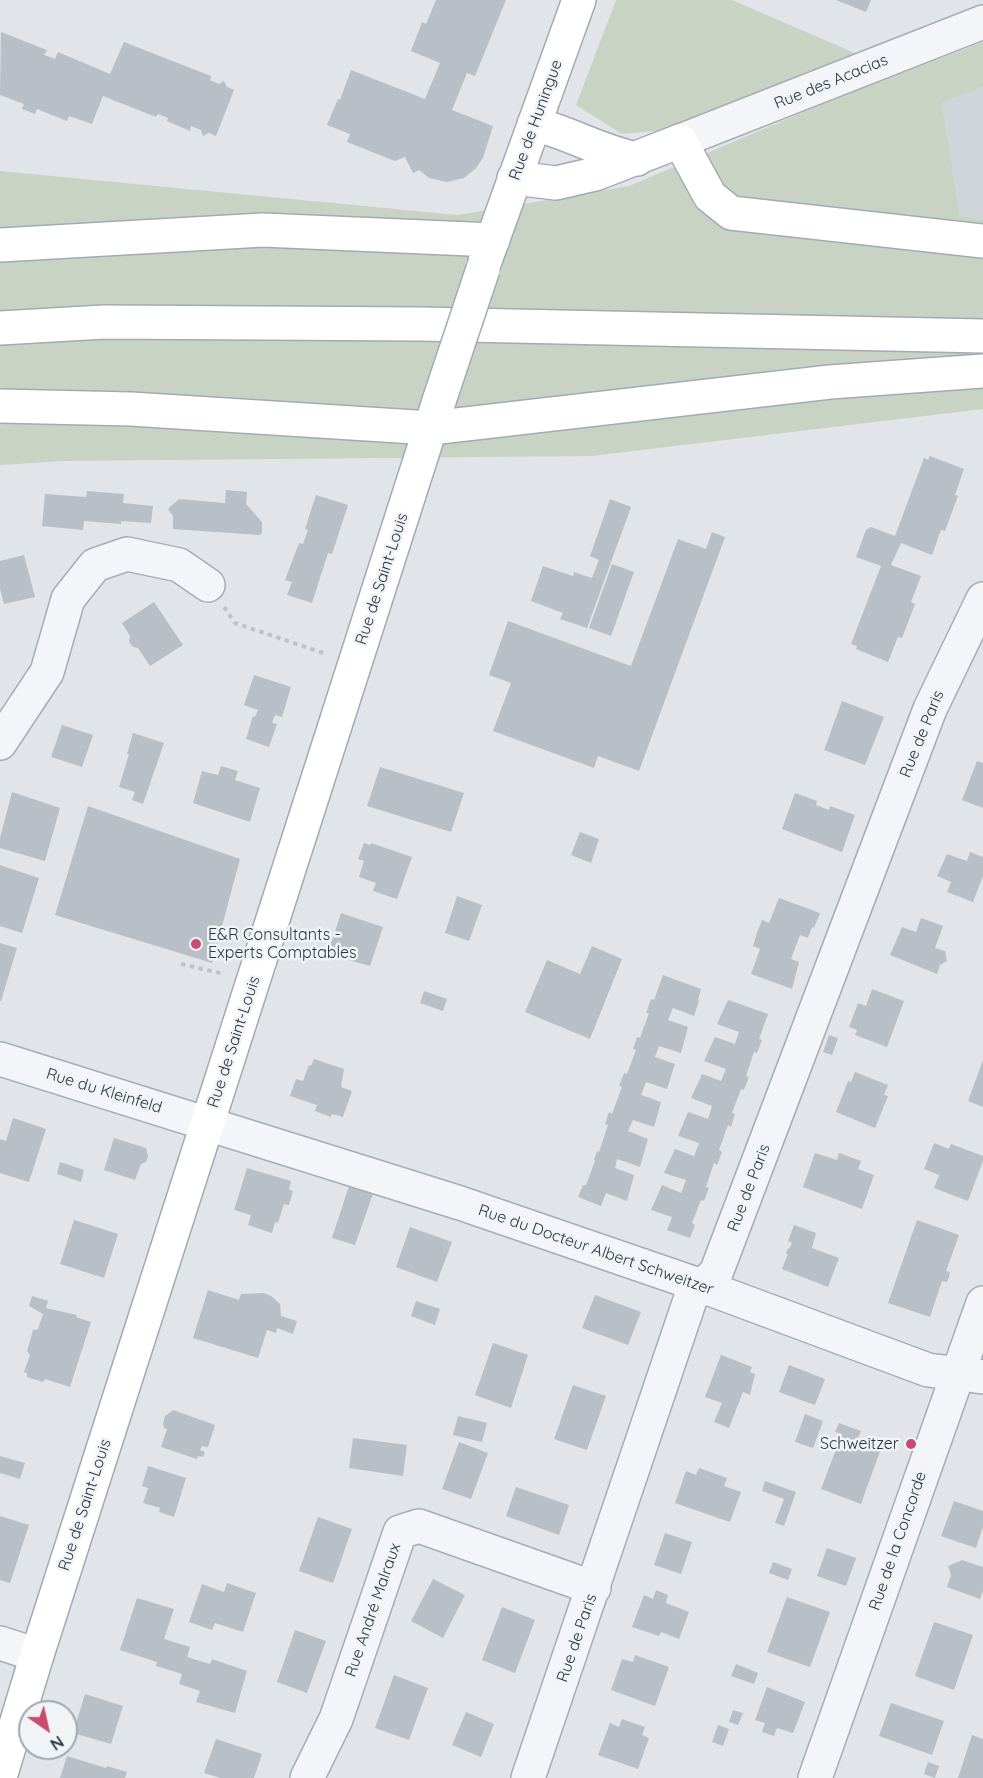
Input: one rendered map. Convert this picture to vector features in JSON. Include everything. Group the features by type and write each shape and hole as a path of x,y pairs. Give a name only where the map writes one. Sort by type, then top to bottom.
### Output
{"main road":[{"name":"Rue de Huningue","path":"488,254 579,0"},
{"path":"534,124 553,129 614,154 637,159"},
{"path":"514,178 556,183 595,174 680,141 710,196 731,213 983,241"},
{"path":"0,245 263,230 488,254"},
{"name":"Rue de Saint-Louis","path":"0,1777 207,1123 488,254"},
{"path":"0,328 104,322 420,324 983,336"},
{"path":"0,406 435,413 983,371"}],"street":[{"name":"Rue des Acacias","path":"680,141 983,22"},
{"path":"0,743 47,672 68,599 95,565 127,554 179,566 208,585"},
{"name":"Rue de Paris","path":"528,1778 691,1297 716,1273 930,709 983,599"},
{"name":"Rue du Kleinfeld","path":"22,1056 207,1123"},
{"name":"Rue du Docteur Albert Schweitzer","path":"207,1123 460,1203 702,1286 927,1370 970,1375"},
{"name":"Rue de la Concorde","path":"814,1778 970,1375 983,1303"},
{"name":"Rue André Malraux","path":"307,1778 336,1719 400,1533 419,1526 594,1588"},
{"path":"0,1642 37,1655"}],"path":[{"path":"208,585 235,623 321,651"},
{"path":"181,963 254,982"}],"shaded area":[{"path":"983,87 983,219 960,216 942,103"}],"green space":[{"path":"616,0 732,0 857,54 667,130 622,134 576,105"},
{"path":"983,42 983,87 942,103 960,216 983,219 983,409 592,456 64,461 0,465 0,171 458,215 629,186 844,95"}],"building":[{"path":"436,0 506,0 475,76 467,73 452,110 493,126 483,158 476,168 464,178 447,182 429,178 419,170 413,173 405,157 395,161 347,142 350,134 327,125 338,99 340,100 351,70 425,99 440,63 411,51 422,22 426,24"},
{"path":"836,0 871,0 866,12"},
{"path":"1,32 47,50 44,55 55,59 58,52 110,74 124,42 211,76 210,80 219,84 224,81 227,87 234,90 216,136 209,133 203,136 201,130 191,126 190,131 167,121 168,118 158,114 156,117 103,96 92,124 69,116 67,121 37,109 35,114 22,109 24,104 0,95"},
{"path":"930,456 964,469 955,495 958,496 945,531 941,530 932,555 901,543 891,565 921,576 911,602 915,604 902,638 898,637 888,662 856,649 857,646 851,644 881,566 856,557 866,530 871,527 895,536 924,458 928,460"},
{"path":"226,490 247,492 246,504 262,522 262,533 259,535 173,529 173,516 168,509 179,499 225,503"},
{"path":"87,491 124,494 123,503 153,506 151,523 121,521 121,524 84,521 83,530 42,526 45,494 86,497"},
{"path":"316,495 348,505 332,554 328,553 312,603 287,595 292,582 285,580 299,543 303,544 308,530 305,529"},
{"path":"610,499 631,507 587,628 560,619 563,613 531,601 543,566 573,576 574,572 592,578 599,560 590,556"},
{"path":"712,532 725,537 639,771 598,756 594,768 493,731 511,683 489,675 508,621 631,666 678,539 706,549"},
{"path":"24,555 35,597 4,604 0,589 0,561"},
{"path":"612,564 634,572 611,636 589,628"},
{"path":"154,602 183,645 150,666 138,648 133,647 129,642 130,636 122,623"},
{"path":"254,675 291,687 282,717 275,715 272,723 277,724 269,747 246,739 253,716 255,717 258,710 244,705"},
{"path":"842,701 884,717 865,765 824,750"},
{"path":"62,725 93,735 82,767 51,757"},
{"path":"133,733 164,743 143,804 132,800 135,792 119,787"},
{"path":"977,761 983,763 983,808 962,800"},
{"path":"221,766 238,771 235,780 260,788 250,822 193,803 202,771 218,775"},
{"path":"380,767 464,793 451,832 367,806"},
{"path":"12,792 60,808 45,861 0,848 0,838"},
{"path":"795,793 817,801 816,805 829,810 830,806 855,815 842,852 782,829"},
{"path":"88,806 240,859 212,963 55,915"},
{"path":"580,832 599,839 591,863 571,855"},
{"path":"364,843 370,845 371,843 412,857 397,899 373,891 376,883 359,877 364,861 358,859"},
{"path":"970,852 983,857 983,876 973,902 947,892 951,882 937,876 947,854 967,861"},
{"path":"0,865 39,878 22,933 0,926"},
{"path":"457,896 482,905 469,941 445,933"},
{"path":"779,898 820,913 808,938 800,935 791,959 799,962 792,989 751,974 760,949 753,946 757,933 762,920 769,923"},
{"path":"341,913 383,927 370,966 326,954 325,949 331,944"},
{"path":"921,918 943,926 935,948 945,951 947,961 940,965 937,974 890,955 902,927 916,932"},
{"path":"0,943 17,948 1,1001 0,1001"},
{"path":"592,946 622,959 590,1039 525,1012 547,960 580,974"},
{"path":"663,975 701,989 699,1001 694,1016 673,1008 668,1020 688,1027 681,1053 659,1046 655,1057 675,1064 667,1089 646,1082 641,1095 661,1102 654,1127 633,1120 628,1131 648,1139 640,1167 617,1159 615,1168 634,1175 627,1201 606,1193 601,1206 578,1197 583,1185 586,1185 597,1151 599,1152 608,1125 605,1124 609,1112 612,1114 622,1087 619,1086 624,1073 627,1074 636,1050 633,1049 637,1037 640,1038 649,1013 646,1013 651,999 654,1000"},
{"path":"872,989 904,1001 887,1047 855,1035 857,1030 849,1027 858,1003 866,1006"},
{"path":"424,991 447,999 443,1011 420,1003"},
{"path":"728,1000 768,1014 759,1039 762,1040 757,1053 754,1052 746,1076 749,1077 744,1090 741,1089 732,1113 735,1114 731,1127 728,1125 719,1150 722,1152 717,1165 714,1163 706,1187 709,1188 704,1201 701,1200 692,1223 695,1225 690,1238 667,1230 672,1217 651,1210 662,1185 681,1193 686,1180 664,1173 675,1149 694,1156 699,1143 678,1136 688,1112 708,1119 712,1106 691,1098 702,1074 721,1081 726,1069 704,1061 715,1037 735,1044 739,1032 717,1024"},
{"path":"829,1035 838,1038 832,1055 823,1052"},
{"path":"314,1059 344,1069 341,1087 352,1091 343,1117 332,1114 331,1117 315,1111 317,1105 290,1096 296,1079 303,1081"},
{"path":"983,1060 983,1107 968,1101"},
{"path":"855,1072 888,1085 884,1095 888,1096 875,1128 836,1112 848,1081 851,1082"},
{"path":"13,1118 46,1129 29,1182 0,1173 0,1139 6,1141"},
{"path":"114,1138 146,1148 148,1156 146,1162 141,1164 135,1180 104,1170"},
{"path":"934,1143 949,1149 951,1144 983,1156 968,1201 934,1188 939,1175 924,1169"},
{"path":"815,1153 837,1160 839,1153 861,1161 858,1169 874,1175 862,1209 803,1187"},
{"path":"60,1162 84,1170 81,1182 57,1174"},
{"path":"247,1168 291,1181 289,1190 293,1191 289,1205 284,1204 272,1233 248,1225 251,1215 234,1210"},
{"path":"349,1186 373,1194 355,1245 332,1238"},
{"path":"74,1220 118,1234 104,1278 60,1264"},
{"path":"917,1220 959,1235 946,1271 950,1272 949,1277 947,1282 942,1281 930,1317 888,1303"},
{"path":"794,1225 816,1233 812,1248 839,1258 828,1287 782,1269 788,1248 792,1243 788,1241"},
{"path":"410,1227 452,1242 437,1282 396,1267"},
{"path":"208,1290 239,1300 241,1294 264,1293 271,1296 280,1304 281,1316 297,1321 293,1334 277,1328 276,1333 267,1330 258,1358 193,1338"},
{"path":"595,1295 641,1312 628,1345 582,1328"},
{"path":"32,1296 48,1301 46,1308 77,1315 76,1317 91,1322 70,1387 45,1379 43,1382 27,1377 27,1373 24,1372 30,1355 27,1351 33,1330 38,1329 43,1314 29,1306"},
{"path":"416,1301 440,1309 435,1325 411,1316"},
{"path":"493,1343 528,1355 511,1408 475,1395"},
{"path":"721,1355 752,1367 750,1372 755,1374 750,1395 743,1392 729,1428 714,1422 722,1403 705,1397"},
{"path":"789,1365 825,1379 815,1405 779,1392"},
{"path":"573,1385 606,1396 587,1450 554,1439"},
{"path":"173,1410 215,1425 208,1447 202,1446 200,1450 205,1452 203,1457 198,1456 197,1459 161,1447 167,1429 164,1428 163,1423 165,1416"},
{"path":"805,1414 823,1421 813,1448 795,1442"},
{"path":"458,1416 487,1423 482,1442 453,1435"},
{"path":"839,1423 861,1431 858,1438 882,1446 861,1504 821,1489 842,1434 835,1432"},
{"path":"353,1438 407,1445 403,1476 349,1468"},
{"path":"459,1442 488,1453 471,1499 442,1489"},
{"path":"0,1456 25,1463 20,1479 0,1473"},
{"path":"148,1466 186,1478 174,1517 159,1512 160,1508 143,1503 148,1488 142,1486"},
{"path":"699,1468 727,1478 724,1486 741,1492 730,1522 675,1503 686,1471 696,1475"},
{"path":"765,1481 796,1492 784,1526 775,1523 784,1499 762,1491"},
{"path":"516,1487 569,1505 559,1535 506,1516"},
{"path":"954,1501 983,1511 983,1527 976,1548 941,1536"},
{"path":"0,1516 29,1525 10,1583 0,1580"},
{"path":"318,1517 352,1529 333,1583 299,1571"},
{"path":"665,1533 692,1542 681,1574 654,1565"},
{"path":"827,1548 856,1558 846,1586 817,1576"},
{"path":"962,1560 983,1567 983,1591 980,1599 947,1587 951,1575 948,1566"},
{"path":"773,1562 792,1569 788,1580 769,1573"},
{"path":"433,1579 465,1595 443,1638 411,1621"},
{"path":"227,1583 256,1593 243,1632 215,1623 212,1630 189,1622 202,1584 224,1592"},
{"path":"656,1590 668,1595 666,1603 689,1612 679,1639 661,1632 659,1636 632,1627 644,1595 653,1599"},
{"path":"787,1597 830,1612 810,1667 767,1652"},
{"path":"137,1598 174,1609 164,1639 190,1647 187,1657 210,1664 212,1659 247,1671 235,1713 196,1702 200,1691 179,1684 182,1674 156,1666 157,1662 120,1650"},
{"path":"502,1607 535,1620 515,1673 482,1660"},
{"path":"934,1622 973,1635 954,1690 915,1676"},
{"path":"295,1630 326,1641 307,1693 277,1682"},
{"path":"635,1655 669,1667 655,1706 611,1690 622,1659 633,1662"},
{"path":"736,1664 758,1673 754,1684 731,1676"},
{"path":"394,1675 428,1688 409,1740 375,1728"},
{"path":"767,1687 805,1702 793,1733 777,1728 774,1736 762,1732 765,1723 755,1720"},
{"path":"85,1694 123,1706 111,1744 78,1734 78,1717"},
{"path":"891,1703 944,1721 932,1755 879,1736"},
{"path":"733,1710 743,1713 738,1725 729,1722"},
{"path":"466,1712 494,1724 481,1757 452,1745"},
{"path":"622,1719 645,1727 642,1735 649,1738 638,1769 598,1755 610,1723 619,1727"},
{"path":"718,1725 729,1729 723,1746 712,1742"},
{"path":"972,1735 983,1739 983,1778 958,1778"},
{"path":"216,1739 262,1754 254,1778 220,1778 204,1773"},
{"path":"78,1759 127,1772 125,1778 60,1778 66,1760"},
{"path":"928,1762 939,1766 935,1778 924,1774"}],"place":[{"name":"E&R Consultants - Experts Comptables","path":"196,944"},
{"name":"Schweitzer","path":"911,1444"}]}
